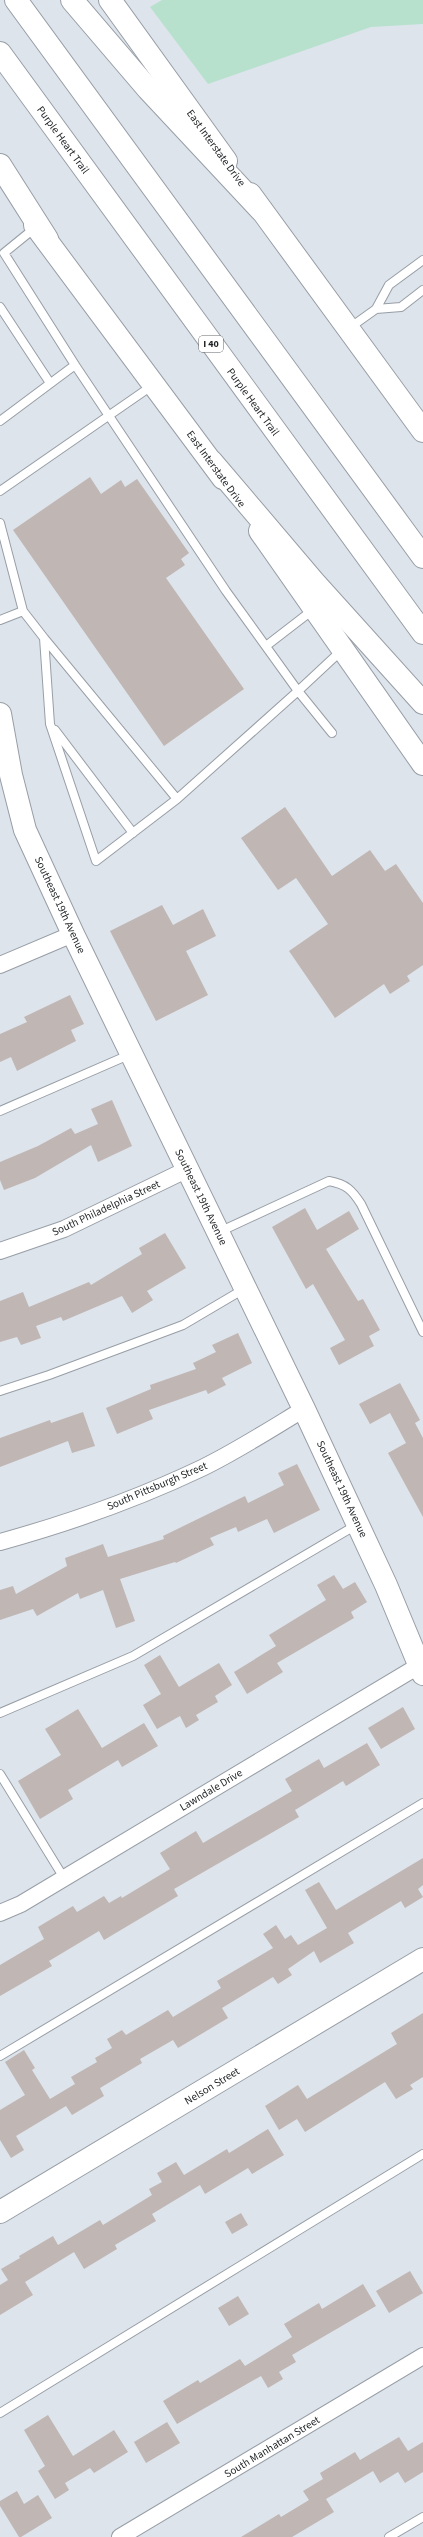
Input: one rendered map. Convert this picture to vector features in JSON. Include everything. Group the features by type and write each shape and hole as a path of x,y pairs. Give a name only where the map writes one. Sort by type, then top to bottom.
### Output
{"main road":[{"path":"16,0 423,556"},
{"path":"72,0 148,89 261,210"},
{"name":"East Interstate Drive","path":"110,0 261,210 423,431"},
{"name":"Purple Heart Trail","path":"0,53 423,633"},
{"path":"0,165 41,233"},
{"name":"East Interstate Drive","path":"0,181 41,233 212,462 423,764"},
{"path":"212,462 314,582 423,704"},
{"name":"Southeast 19th Avenue","path":"0,714 11,775 25,830 73,934 304,1409 358,1524 421,1669"},
{"name":"Nelson Street","path":"0,2212 423,1959"}],"street":[{"path":"0,965 73,934"},
{"name":"South Philadelphia Street","path":"0,1251 64,1229 188,1170"},
{"name":"South Pittsburgh Street","path":"0,1542 42,1530 124,1502 203,1467 304,1409"},
{"name":"Lawndale Drive","path":"0,1913 21,1904 421,1669"},
{"name":"South Manhattan Street","path":"120,2537 423,2356"}],"lane":[{"path":"41,233 2,250 107,417 298,691 332,733"},
{"path":"348,329 376,308 389,285 423,260"},
{"path":"376,308 401,307 423,290"},
{"path":"0,307 50,383"},
{"path":"0,421 74,365"},
{"path":"0,491 154,384"},
{"path":"0,523 23,611 177,799"},
{"path":"266,646 314,608"},
{"path":"0,620 23,611"},
{"path":"44,638 50,724 96,861 177,799 298,691 342,649"},
{"path":"50,724 133,833"},
{"path":"0,1111 131,1054"},
{"path":"218,1232 329,1181 344,1184 352,1190 361,1204 423,1332"},
{"path":"0,1390 49,1375 183,1325 246,1288"},
{"path":"0,1713 133,1656 358,1524"},
{"path":"0,1774 64,1878"},
{"path":"0,2056 423,1803"},
{"path":"0,2413 423,2154"},
{"path":"389,2537 423,2517"}],"green space":[{"path":"162,0 423,0 423,24 371,27 208,84 150,7"}],"building":[{"path":"90,477 101,494 121,480 125,487 137,479 189,553 181,559 185,565 166,578 244,689 164,746 13,530"},
{"path":"285,807 332,876 370,850 385,871 396,864 423,903 423,965 407,976 410,981 390,994 384,984 335,1018 289,951 328,924 296,878 278,890 241,838"},
{"path":"162,905 173,925 203,909 216,936 186,951 208,995 156,1021 110,931"},
{"path":"70,995 84,1024 71,1030 76,1041 17,1071 11,1057 0,1062 0,1034 27,1022 24,1017"},
{"path":"112,1100 132,1146 98,1162 91,1145 35,1178 4,1190 0,1180 0,1162 38,1146 71,1128 75,1134 98,1124 91,1109"},
{"path":"305,1208 317,1230 349,1211 359,1229 326,1249 358,1301 363,1299 380,1330 369,1336 374,1346 339,1365 330,1348 345,1340 313,1284 306,1289 272,1227"},
{"path":"165,1233 186,1268 147,1291 153,1300 132,1313 122,1296 63,1321 61,1317 36,1326 41,1338 21,1345 17,1337 0,1342 0,1301 23,1292 29,1307 89,1282 91,1285 142,1254 139,1248"},
{"path":"238,1333 252,1363 222,1378 226,1385 208,1394 206,1390 149,1410 153,1419 117,1434 106,1408 151,1389 150,1385 196,1369 193,1363 216,1352 212,1345"},
{"path":"400,1383 420,1420 415,1423 423,1438 423,1517 388,1453 406,1443 390,1413 370,1424 359,1404"},
{"path":"83,1412 95,1446 72,1453 68,1441 0,1467 0,1438 50,1420 51,1423"},
{"path":"297,1464 320,1510 274,1533 267,1519 238,1532 236,1527 210,1538 214,1545 176,1563 175,1562 120,1579 135,1621 116,1628 103,1590 80,1599 78,1593 37,1616 33,1609 0,1620 0,1590 13,1586 16,1594 67,1566 65,1558 103,1544 108,1557 164,1539 163,1536 245,1496 248,1503 284,1485 278,1473"},
{"path":"334,1575 343,1589 355,1582 367,1602 351,1612 354,1618 277,1663 283,1672 247,1694 234,1672 276,1646 269,1635 326,1600 317,1585"},
{"path":"160,1655 179,1687 219,1663 232,1685 215,1696 218,1702 196,1715 199,1720 186,1728 180,1716 157,1729 143,1705 161,1694 144,1665"},
{"path":"403,1707 415,1729 381,1749 368,1728"},
{"path":"78,1709 102,1748 144,1723 158,1746 122,1767 118,1760 68,1790 73,1799 40,1819 18,1781 61,1755 45,1729"},
{"path":"367,1743 380,1765 346,1786 343,1781 295,1810 299,1817 174,1889 178,1896 104,1940 99,1931 49,1961 52,1966 0,1996 0,1965 44,1939 38,1927 73,1906 77,1912 104,1896 109,1903 121,1896 122,1898 170,1869 160,1853 196,1831 203,1843 292,1791 285,1779 319,1759 324,1768"},
{"path":"423,1858 423,1885 418,1889 423,1897 405,1908 401,1901 348,1933 354,1943 320,1963 314,1951 288,1969 292,1975 278,1984 273,1977 222,2008 228,2018 178,2048 173,2040 140,2059 142,2063 100,2088 104,2096 72,2115 66,2106 16,2136 24,2150 11,2158 0,2140 0,2110 25,2095 5,2062 24,2050 35,2068 32,2070 50,2099 75,2084 71,2077 97,2062 95,2058 112,2048 107,2039 122,2030 126,2035 168,2010 173,2017 221,1988 217,1981 273,1948 263,1934 276,1925 285,1939 291,1935 298,1945 327,1928 305,1890 319,1882 336,1910"},
{"path":"423,2013 423,2077 410,2085 413,2089 396,2099 385,2082 305,2132 297,2119 279,2130 265,2106 298,2085 307,2099 397,2044 391,2033"},
{"path":"268,2129 284,2155 252,2174 248,2168 205,2194 200,2185 152,2214 156,2221 115,2245 117,2249 84,2269 74,2252 25,2282 33,2295 0,2315 0,2285 8,2280 1,2269 20,2258 19,2256 53,2236 58,2245 100,2220 103,2225 152,2195 149,2189 162,2182 157,2173 176,2162 184,2175 227,2149 229,2153"},
{"path":"241,2213 248,2225 232,2234 225,2222"},
{"path":"410,2271 423,2293 389,2313 376,2291"},
{"path":"363,2284 376,2306 292,2355 296,2362 279,2372 283,2379 268,2388 261,2376 177,2424 163,2401 198,2380 200,2383 240,2359 245,2366 292,2337 284,2324 319,2303 322,2309"},
{"path":"238,2296 249,2314 229,2326 218,2308"},
{"path":"48,2415 73,2456 114,2430 128,2452 94,2473 90,2468 65,2483 69,2490 55,2499 38,2471 45,2466 24,2430"},
{"path":"167,2422 180,2443 146,2463 134,2442"},
{"path":"399,2437 408,2451 423,2442 423,2472 405,2483 398,2472 380,2483 373,2471 326,2499 334,2512 292,2537 241,2537 279,2514 281,2517 309,2500 303,2491 323,2479 320,2473 355,2452 360,2460"},
{"path":"17,2491 24,2504 38,2495 52,2518 21,2537 19,2537 0,2506 0,2501"}]}
